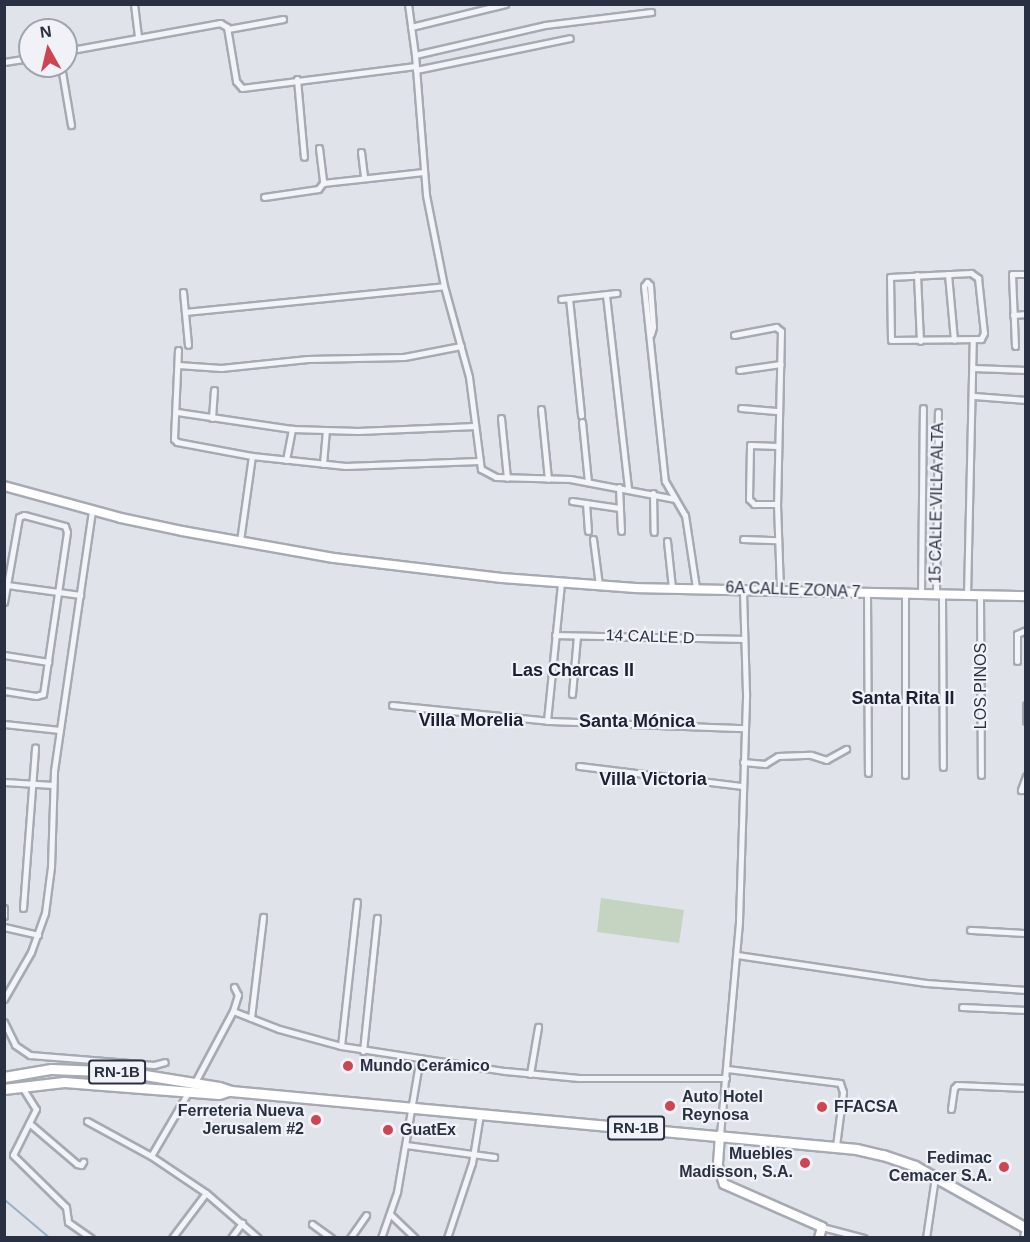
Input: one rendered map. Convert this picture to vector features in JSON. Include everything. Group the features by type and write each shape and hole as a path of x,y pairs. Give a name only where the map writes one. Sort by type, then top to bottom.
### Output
{"highway":[{"name":"RN-1B","path":"4,1077 29,1071 74,1069 156,1077 191,1088"},
{"name":"RN-1B","path":"4,1089 64,1082 191,1088 219,1087 228,1091 836,1146 883,1155 935,1176 1025,1227"}],"street":[{"path":"134,4 138,38"},
{"path":"408,4 415,55 423,172 444,286 470,383 479,461 487,474 507,478 588,482 675,499"},
{"path":"411,27 505,4"},
{"path":"415,55 544,25 651,12"},
{"path":"228,29 283,19"},
{"path":"78,49 220,23 228,29 236,81 240,87 254,87 297,79 416,68 570,38"},
{"path":"63,78 70,125"},
{"path":"297,79 304,157"},
{"path":"319,148 323,183"},
{"path":"361,152 364,178"},
{"path":"264,197 318,189 323,183 423,172"},
{"path":"948,274 954,340"},
{"path":"974,274 978,277 984,333 981,339 973,341 893,341 889,325 888,279 892,276 918,275 974,274"},
{"path":"1015,346 1012,274 1026,274"},
{"path":"918,275 920,341"},
{"path":"651,334 653,327 650,285 647,282 644,286 651,334 665,481 685,515 696,588"},
{"path":"185,312 444,286"},
{"path":"183,292 189,345"},
{"path":"561,299 617,293"},
{"path":"606,295 628,488"},
{"path":"569,298 581,415"},
{"path":"1013,315 1026,314"},
{"path":"734,335 779,328 781,364 777,446 777,540 780,589"},
{"path":"967,596 974,396 973,341"},
{"path":"178,365 221,368 308,359 404,357 461,346"},
{"path":"178,350 177,412 174,438 177,442 252,456 323,464 360,466 479,461"},
{"path":"739,370 781,364"},
{"path":"973,368 1026,370"},
{"path":"212,418 214,390"},
{"path":"974,396 1026,400"},
{"path":"741,408 779,411"},
{"path":"921,594 923,408"},
{"path":"541,409 548,479"},
{"path":"177,412 292,429 475,426"},
{"name":"15 CALLE VILLA ALTA","path":"938,412 943,767"},
{"path":"501,418 507,478"},
{"path":"582,422 588,482"},
{"path":"286,460 292,429"},
{"path":"323,464 326,430"},
{"path":"777,446 750,445 749,500 754,504 777,504"},
{"path":"240,541 252,456"},
{"name":"6A CALLE ZONA 7","path":"4,486 151,525 354,561 599,585 1026,596"},
{"path":"620,487 621,531"},
{"path":"653,493 654,532"},
{"path":"572,501 619,508"},
{"path":"586,503 588,531"},
{"path":"4,999 38,935 49,886 53,785 92,510"},
{"path":"4,602 19,518 24,515 67,528 41,696 4,691"},
{"path":"593,538 599,585"},
{"path":"743,538 777,540"},
{"path":"667,541 672,588"},
{"path":"547,721 561,583"},
{"path":"8,585 80,596"},
{"path":"743,588 745,728 737,955 720,1135 719,1175 727,1186 822,1227 864,1238"},
{"path":"867,592 868,774"},
{"path":"905,594 905,775"},
{"name":"LOS PINOS","path":"980,596 981,775"},
{"path":"1017,661 1017,634 1026,630"},
{"name":"14 CALLE D","path":"555,635 744,639"},
{"path":"572,694 577,636"},
{"path":"4,655 48,662"},
{"path":"392,705 547,721 745,728"},
{"path":"1026,705 1026,721"},
{"path":"4,724 60,730"},
{"path":"23,908 35,747"},
{"path":"743,762 765,764 778,756 812,755 826,760 846,749"},
{"path":"579,766 742,786"},
{"path":"1023,790 1026,776"},
{"path":"4,782 53,785"},
{"path":"341,1046 357,902"},
{"path":"4,908 4,916"},
{"path":"251,1018 263,917"},
{"path":"363,1051 376,918"},
{"path":"4,927 38,935"},
{"path":"970,930 1026,933"},
{"path":"737,955 926,983 1026,990"},
{"path":"151,1156 233,1011 238,995 234,987"},
{"path":"962,1006 1026,1010"},
{"path":"233,1011 363,1051 530,1074 579,1078 726,1078"},
{"path":"4,1023 15,1045 30,1055 154,1065 165,1062"},
{"path":"530,1074 538,1027"},
{"path":"385,1236 406,1145 420,1058"},
{"path":"154,1065 156,1077"},
{"path":"727,1069 840,1083 843,1092 836,1146"},
{"path":"951,1109 954,1088 957,1085 1026,1088"},
{"path":"20,1086 36,1107 14,1156 66,1207 68,1222 91,1238"},
{"path":"447,1238 474,1155 480,1114"},
{"path":"87,1121 151,1156 206,1193 258,1238"},
{"path":"29,1123 77,1164 81,1165 83,1162"},
{"path":"406,1145 494,1157"},
{"path":"926,1238 935,1176"},
{"path":"172,1238 206,1193"},
{"path":"390,1214 415,1238"},
{"path":"350,1238 366,1215"},
{"path":"231,1238 242,1223"},
{"path":"312,1224 331,1238"},
{"path":"819,1238 822,1227"},
{"path":"1023,1238 1025,1227"}],"green space":[{"path":"601,898 684,910 679,943 597,932"}],"waterway":[{"path":"4,1199 50,1238"}],"place":[{"name":"Mundo Cerámico","path":"348,1066"},
{"name":"Auto Hotel Reynosa","path":"670,1106"},
{"name":"FFACSA","path":"822,1107"},
{"name":"Ferreteria Nueva Jerusalem #2","path":"316,1120"},
{"name":"GuatEx","path":"388,1130"},
{"name":"Muebles Madisson, S.A.","path":"805,1163"},
{"name":"Fedimac Cemacer S.A.","path":"1004,1167"}],"district":[{"name":"Las Charcas II","path":"573,670"},
{"name":"Santa Rita II","path":"903,698"},
{"name":"Villa Morelia","path":"471,720"},
{"name":"Santa Mónica","path":"637,721"},
{"name":"Villa Victoria","path":"653,779"}]}
